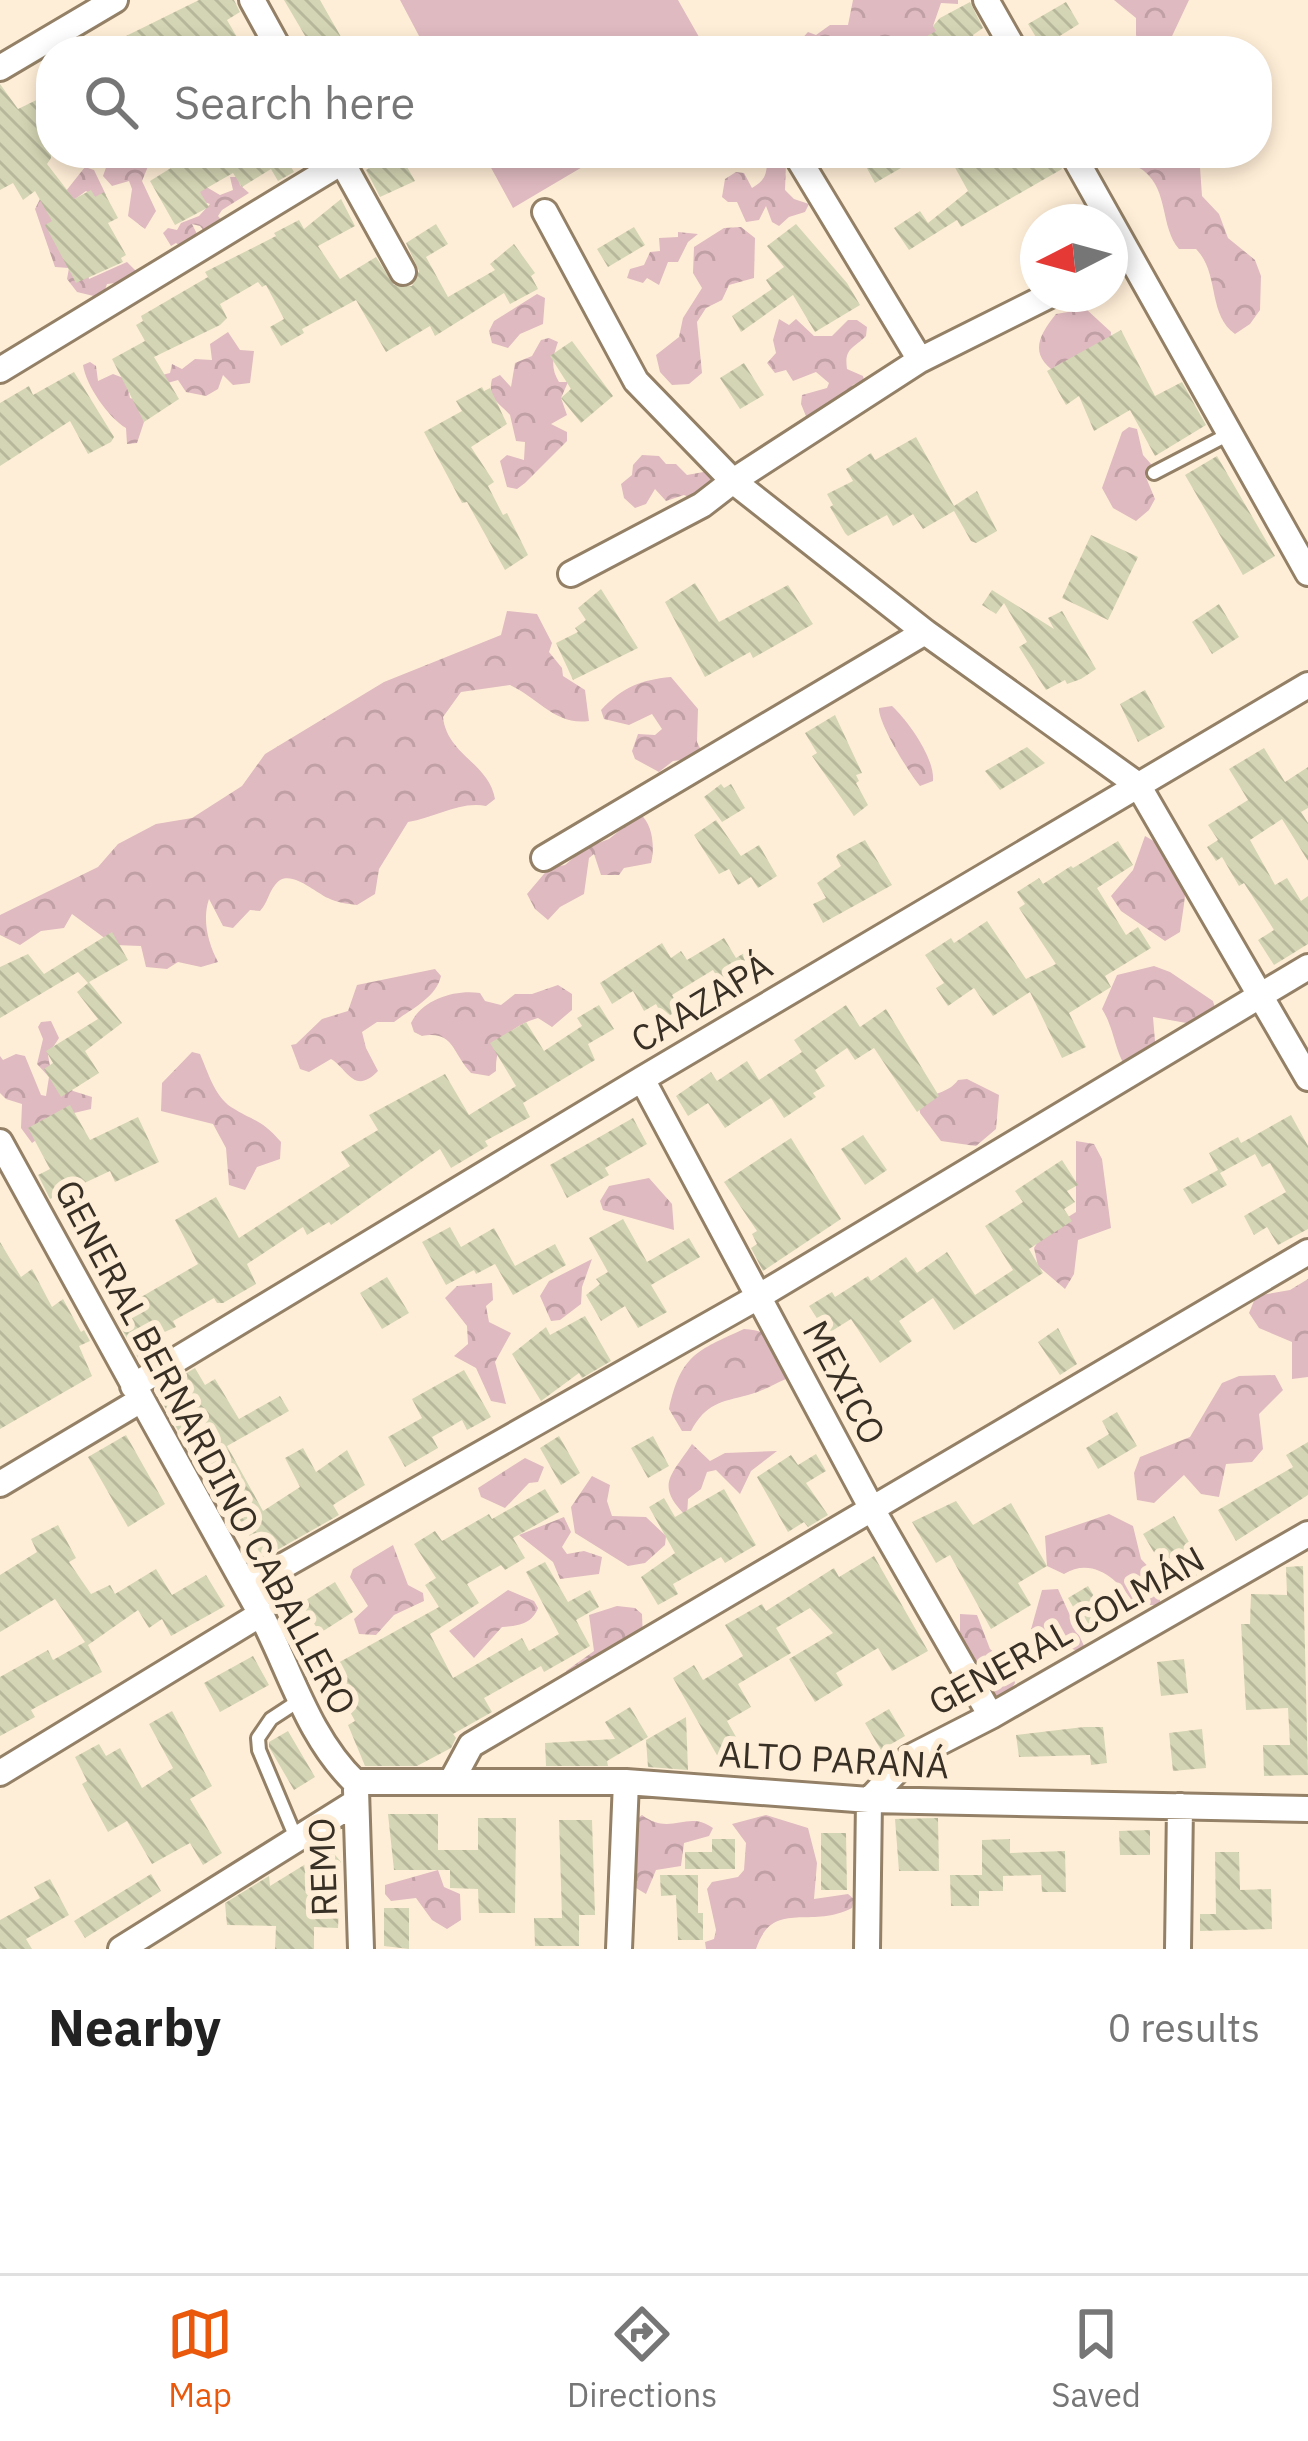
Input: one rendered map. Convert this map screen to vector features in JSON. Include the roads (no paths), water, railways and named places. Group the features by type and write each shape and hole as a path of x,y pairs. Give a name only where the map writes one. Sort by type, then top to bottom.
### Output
{"street":[{"path":"54,36 115,0"},
{"path":"252,0 272,36"},
{"path":"986,0 1006,36"},
{"path":"0,68 36,47"},
{"path":"0,370 323,168"},
{"path":"345,168 403,272"},
{"path":"804,168 920,360"},
{"path":"1079,168 1095,204"},
{"path":"544,212 636,382 733,481 925,632 1138,785 1308,1078"},
{"path":"1128,273 1229,434 1308,573"},
{"path":"571,574 703,505 920,360 1020,310"},
{"path":"544,858 925,632"},
{"name":"CAAZAPÁ","path":"0,1484 137,1393 642,1079 1308,685"},
{"path":"246,1587 758,1298 1308,968"},
{"name":"MEXICO","path":"642,1079 872,1509 991,1716"},
{"name":"GENERAL BERNARDINO CABALLERO","path":"0,1142 261,1614 300,1700 356,1792"},
{"path":"0,1197 22,1184"},
{"path":"451,1782 471,1745 1308,1252"},
{"name":"GENERAL COLMÁN","path":"869,1800 909,1758 1308,1534"},
{"path":"0,1773 261,1614"},
{"name":"ALTO PARANÁ","path":"356,1792 451,1782 626,1782 869,1800 1308,1809"},
{"path":"619,1949 626,1782"},
{"path":"121,1949 296,1838 356,1792"},
{"name":"REMO","path":"356,1792 361,1949"},
{"path":"866,1949 869,1800"},
{"path":"1178,1949 1180,1806"}],"lane":[{"path":"1154,473 1229,434"},
{"path":"296,1838 258,1738 272,1719 300,1700"}]}
